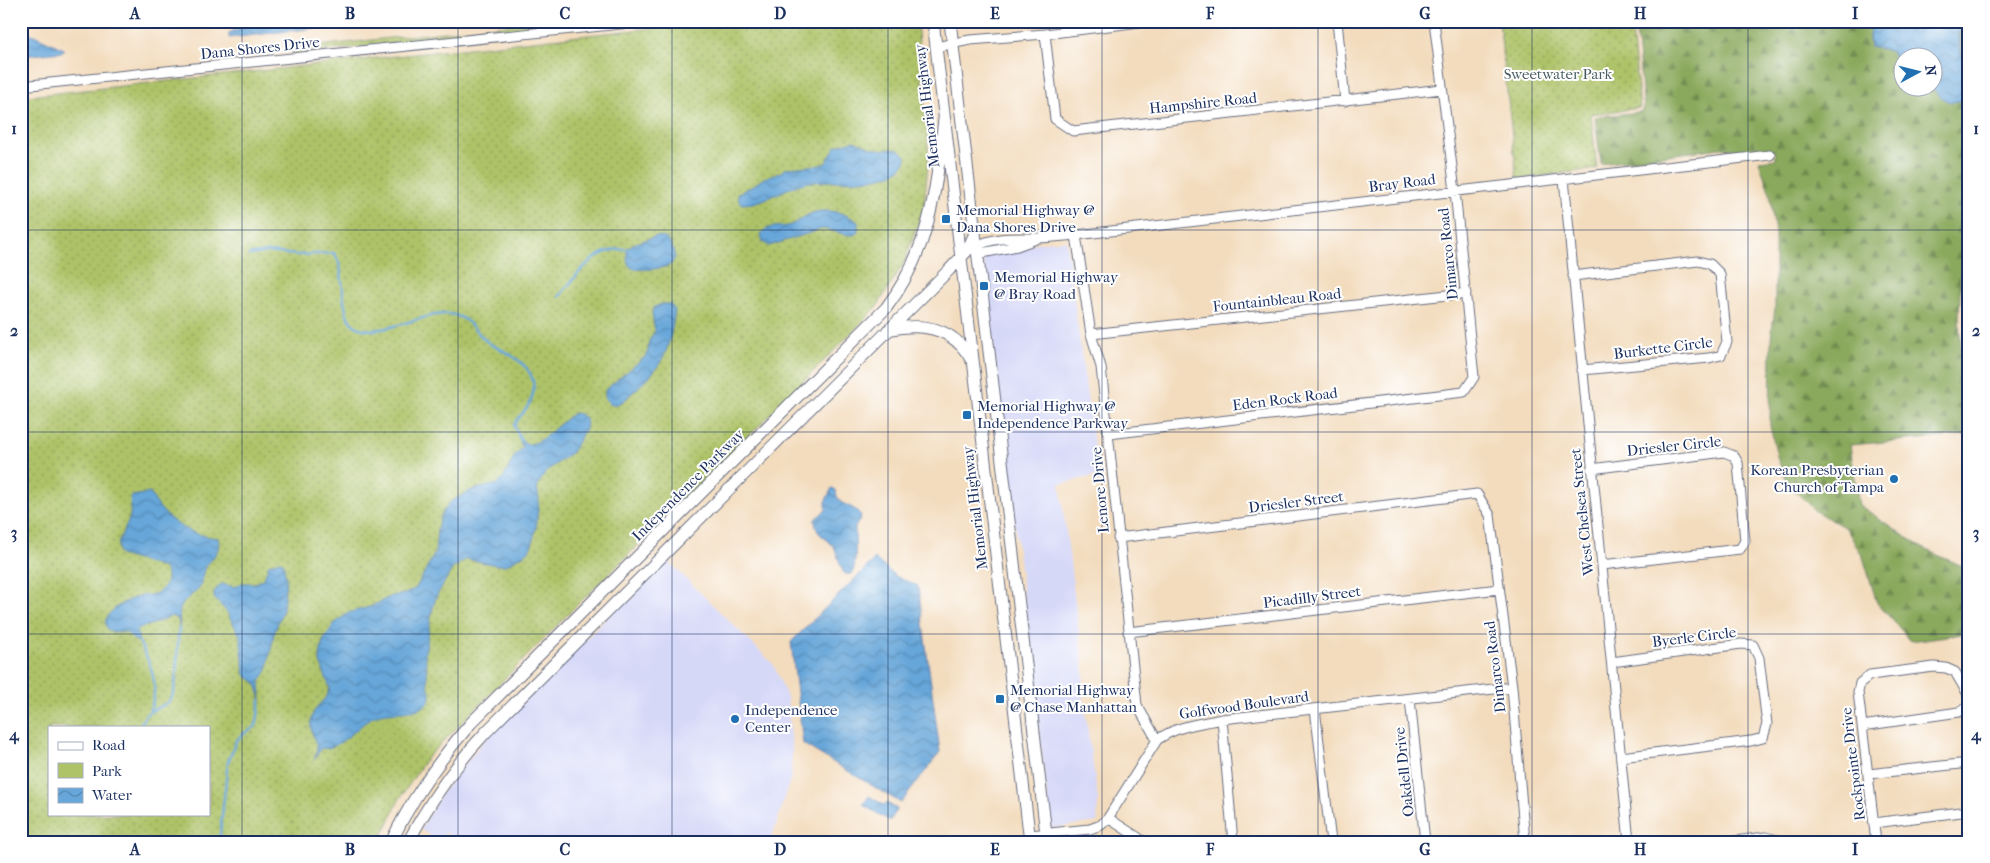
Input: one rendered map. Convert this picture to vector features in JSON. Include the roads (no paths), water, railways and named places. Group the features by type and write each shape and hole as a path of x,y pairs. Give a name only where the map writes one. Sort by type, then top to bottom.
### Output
{"main road":[{"name":"Memorial Highway","path":"932,21 1030,838"},
{"path":"950,21 952,44"},
{"name":"Independence Parkway","path":"408,842 438,791 486,732 888,330 973,249 975,233 952,44"},
{"name":"Independence Parkway","path":"391,842 425,782 471,723 886,308 910,270 929,223 938,177 944,119"},
{"path":"957,225 973,249 995,406 1047,837"},
{"path":"888,330 916,326 933,328 949,336 970,356 973,362"},
{"path":"978,407 995,406"},
{"path":"993,529 1010,527"},
{"path":"1009,665 1026,663"}],"street":[{"name":"Dana Shores Drive","path":"21,86 579,25 650,21"},
{"path":"936,47 970,40 1044,34 1148,21"},
{"path":"1337,21 1345,101"},
{"name":"Dimarco Road","path":"1434,21 1455,191 1474,377 1464,392"},
{"name":"Hampshire Road","path":"1044,34 1055,119 1073,131 1442,89"},
{"name":"Bray Road","path":"973,249 1017,246 1037,238 1564,180 1770,155"},
{"name":"West Chelsea Street","path":"1564,180 1629,842"},
{"name":"Lenore Drive","path":"1076,234 1091,334 1102,366 1118,538 1137,705 1157,740"},
{"name":"Burkette Circle","path":"1573,276 1698,261 1710,264 1720,274 1727,342 1721,355 1709,358 1582,370"},
{"name":"Fountainbleau Road","path":"1091,334 1466,293"},
{"name":"Eden Rock Road","path":"1109,434 1464,392"},
{"name":"Driesler Circle","path":"1591,469 1724,452 1734,456 1738,463 1745,541 1740,549 1602,565"},
{"name":"Dimarco Road","path":"1477,494 1490,515 1512,687 1525,842"},
{"name":"Driesler Street","path":"1118,538 1477,494"},
{"name":"Picadilly Street","path":"1128,632 1499,589"},
{"name":"Byerle Circle","path":"1612,662 1741,644 1753,645 1759,658 1767,724 1763,738 1751,741 1621,757"},
{"name":"Rockpointe Drive","path":"1876,842 1858,692 1860,684 1870,675 1934,667 1946,668 1955,672 1969,696"},
{"name":"Golfwood Boulevard","path":"1157,740 1168,731 1222,720 1512,687"},
{"name":"Oakdell Drive","path":"1410,699 1425,842"},
{"path":"1862,726 1959,712 1969,705"},
{"path":"1316,709 1331,842"},
{"path":"1222,720 1233,842"},
{"path":"1030,838 1047,837 1090,829 1101,824 1108,818 1157,740"},
{"path":"1868,774 1969,763"},
{"path":"1874,823 1969,811"},
{"path":"1108,818 1145,842"},
{"path":"1728,842 1765,837 1778,840 1778,842"}],"water":[{"path":"253,21 325,21 324,27 229,38 229,33"},
{"path":"1873,21 1926,21 1945,24 1959,22 1959,42 1967,86 1962,100 1952,102 1942,98 1942,48 1892,48 1892,53 1891,51 1870,47 1869,35"},
{"path":"21,29 64,49 63,52 21,56"},
{"path":"853,141 873,148 892,149 903,153 906,156 903,166 893,173 880,177 863,180 804,183 766,199 742,204 739,201 738,193 764,178 781,172 786,168 826,163 836,146"},
{"path":"821,211 836,212 849,216 858,222 858,231 854,235 850,235 822,229 769,246 763,242 761,234 771,227 791,225"},
{"path":"657,236 668,240 675,257 672,263 658,268 632,268 628,262 627,249 633,244"},
{"path":"670,304 675,310 668,347 664,356 653,373 626,399 618,404 611,405 605,398 605,390 645,357 649,341 655,331 652,313 654,307"},
{"path":"575,413 580,414 586,419 585,429 572,452 547,471 540,481 537,488 539,498 536,527 532,545 528,552 506,565 466,559 452,569 436,597 425,652 430,690 428,703 416,710 377,715 371,718 342,741 328,748 321,748 314,760 317,748 311,730 312,717 330,688 320,662 320,655 323,641 334,624 348,613 370,607 392,596 405,594 416,588 435,553 437,530 441,515 450,502 472,490 498,484 503,479 514,457 523,447 520,443 521,441 528,444 539,441"},
{"path":"832,488 836,490 837,496 842,503 854,509 861,516 855,527 855,558 852,574 843,572 832,544 817,530 815,519 826,510 826,500"},
{"path":"150,493 163,511 178,524 196,534 218,538 219,543 217,552 204,570 201,585 185,601 180,609 179,628 178,619 171,616 136,629 139,642 126,632 109,631 106,619 114,609 127,601 139,596 152,595 161,590 167,581 167,574 164,568 120,555 118,550 119,541 130,516 132,496"},
{"path":"875,559 895,576 918,586 940,752 901,803 803,744 791,642"},
{"path":"283,562 286,579 283,609 274,634 267,670 260,681 261,700 256,683 245,675 240,636 227,612 214,598 214,592 221,584 235,587 242,583 255,583 264,578 269,564"},
{"path":"869,796 884,805 887,803 897,809 890,821 863,805"}],"waterway":[{"path":"559,297 580,271 596,257 605,252 627,249"},
{"path":"249,255 268,252 297,255 334,253 338,260 344,301 349,319 354,325 363,329 387,328 425,317 447,314 455,315 468,322 486,341 518,360 531,375 533,393 529,404 514,426 521,441"},
{"path":"140,726 146,715 171,699 176,676 179,628"},
{"path":"139,642 153,675 154,692 150,710"},
{"path":"219,842 228,762 236,741 255,727 260,700"}],"place":[{"name":"Memorial Highway @ Dana Shores Drive","path":"946,219"},
{"name":"Memorial Highway @ Bray Road","path":"984,286"},
{"name":"Memorial Highway @ Independence Parkway","path":"967,415"},
{"name":"Korean Presbyterian Church of Tampa","path":"1894,479"},
{"name":"Memorial Highway @ Chase Manhattan","path":"1000,699"},
{"name":"Independence Center","path":"735,719"}],"park label":[{"name":"Sweetwater Park","path":"1558,74"}]}
